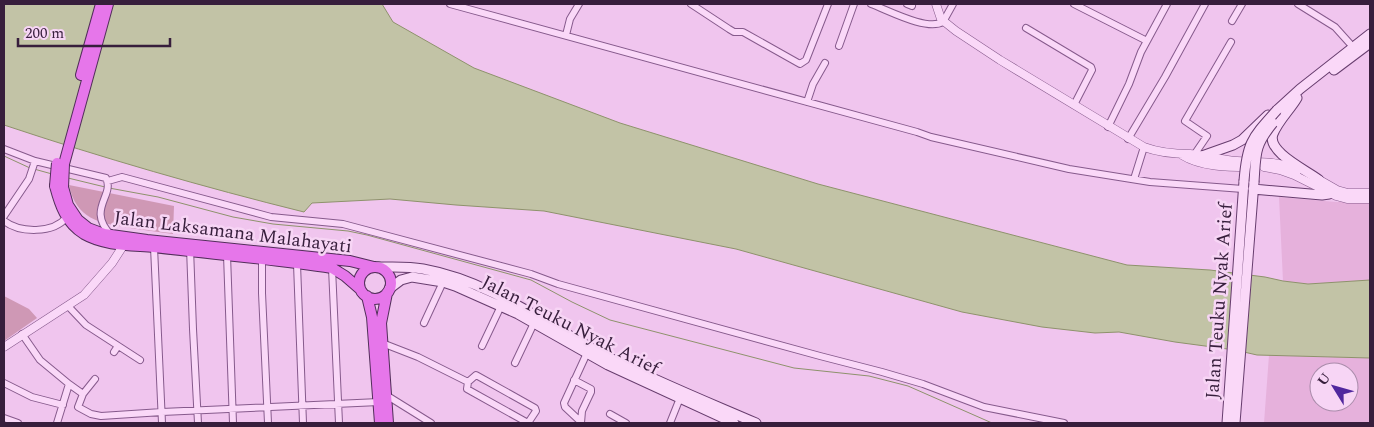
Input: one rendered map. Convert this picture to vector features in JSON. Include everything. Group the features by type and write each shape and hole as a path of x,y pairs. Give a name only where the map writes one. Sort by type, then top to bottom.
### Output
{"highway":[{"name":"Jalan Laksamana Malahayati","path":"101,4 61,164 59,186 61,208 73,225 87,235 123,246 190,248 350,261 376,267"},
{"name":"Jalan Laksamana Malahayati","path":"66,143 108,4"},
{"name":"Jalan Laksamana Malahayati","path":"59,186 78,220 88,228 111,235 227,255 332,268 346,276 363,293"},
{"path":"380,423 383,398 382,316 390,284 389,275 376,267 362,273 359,280 372,317 383,398 388,423"},
{"path":"363,293 375,299 388,291"}],"main road":[{"path":"1334,193 1324,196 1248,185 1258,144 1280,112 1295,96 1370,34"},
{"path":"1198,156 1233,145 1242,140 1277,106 1295,96 1370,43"},
{"path":"1295,96 1275,132 1272,139 1273,143 1278,151 1319,180"},
{"name":"Jalan Teuku Nyak Arief","path":"1227,423 1241,220 1248,185"},
{"name":"Jalan Teuku Nyak Arief","path":"1235,423 1250,222 1248,185"},
{"name":"Jalan Teuku Nyak Arief","path":"376,267 421,268 463,280 510,301 628,370 680,398 734,423"},
{"name":"Jalan Teuku Nyak Arief","path":"388,291 401,280 412,277 442,282 501,306 587,353 756,423"}],"street":[{"path":"450,4 567,32 808,102 976,148 1051,165 1134,179 1248,185"},
{"path":"567,32 570,19 579,4"},
{"path":"691,4 700,6 734,32 744,32 800,64 806,60 825,5"},
{"path":"839,46 854,4"},
{"path":"871,4 918,22 934,24 943,22 953,4"},
{"path":"936,4 943,22 1000,60 1144,149 1182,155 1288,165 1319,180 1334,193 1370,193"},
{"path":"1074,4 1147,41"},
{"path":"1108,127 1129,84 1138,57 1167,4"},
{"path":"1128,139 1205,4"},
{"path":"1232,22 1242,4"},
{"path":"1298,4 1335,27 1354,48"},
{"path":"1026,28 1091,67 1092,70 1074,105"},
{"path":"1198,156 1207,136 1185,121 1231,42"},
{"path":"808,102 810,93 825,63"},
{"path":"4,149 34,163 105,178 108,183 100,220 111,235"},
{"path":"1134,179 1144,149"},
{"path":"1182,155 1190,160 1205,163 1280,170 1347,199 1370,199"},
{"path":"4,216 31,176 34,163"},
{"path":"108,183 122,177 271,217 330,222 369,230 473,260 531,274 558,284 882,372 923,384 984,407 1064,423"},
{"path":"4,221 20,228 33,230 56,226 67,217"},
{"path":"4,347 84,295 123,246"},
{"path":"154,247 162,423"},
{"path":"190,248 198,423"},
{"path":"227,255 233,423"},
{"path":"262,259 268,423"},
{"path":"297,264 303,423"},
{"path":"332,268 339,423"},
{"path":"424,323 442,282"},
{"path":"68,306 82,322 140,360"},
{"path":"482,346 501,306"},
{"path":"515,364 534,323"},
{"path":"22,334 40,360 82,394"},
{"path":"382,343 418,357 468,382"},
{"path":"114,352 118,346"},
{"path":"581,423 564,405 587,353"},
{"path":"476,375 535,408 536,411 528,423 467,389 468,382 476,375"},
{"path":"95,379 82,394 78,408 97,416 338,404 383,398 428,422"},
{"path":"574,380 591,389 582,411 581,423"},
{"path":"4,383 32,397 63,405"},
{"path":"57,423 69,384"},
{"path":"670,423 680,398"},
{"path":"610,414 623,423"},
{"path":"4,418 18,423"}],"shaded area":[{"path":"4,4 382,4 393,22 474,68 620,123 818,184 1127,265 1210,270 1308,284 1370,280 1370,358 1257,355 1119,332 1095,333 1042,327 962,312 736,249 544,211 390,199 312,203 304,212 191,182 4,125"},
{"path":"69,185 174,206 173,234 108,224 90,217 77,205"},
{"path":"1279,197 1336,202 1370,201 1370,280 1308,284 1283,281"},
{"path":"4,296 29,309 37,318 4,341"},
{"path":"1269,355 1370,358 1370,423 1264,423"}],"waterway":[{"path":"4,156 30,168"},
{"path":"34,169 52,174"},
{"path":"68,178 105,187"},
{"path":"109,188 158,197 233,217 273,224 348,231 367,235 531,280 610,320 794,368 869,376 908,386 992,423"}]}
